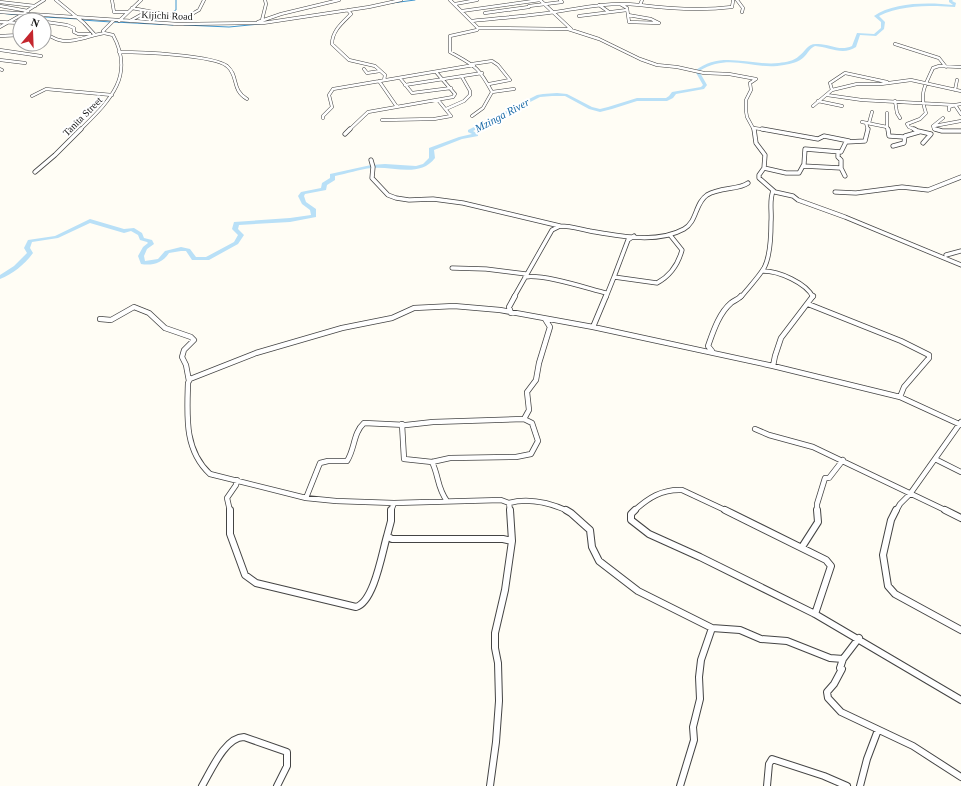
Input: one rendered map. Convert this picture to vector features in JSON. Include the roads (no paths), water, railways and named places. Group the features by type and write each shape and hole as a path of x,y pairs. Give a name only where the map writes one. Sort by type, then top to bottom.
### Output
{"street":[{"path":"0,4 9,0"},
{"path":"17,4 22,0"},
{"path":"0,4 28,11 44,0"},
{"path":"56,0 61,0"},
{"path":"56,0 94,34"},
{"path":"112,0 112,8 114,12 128,12"},
{"path":"119,20 141,0"},
{"path":"180,24 184,18 198,10 204,0"},
{"path":"262,20 266,4 265,0"},
{"path":"252,23 339,0"},
{"path":"252,23 262,23 348,10 402,0"},
{"path":"450,0 478,28"},
{"path":"454,4 477,0"},
{"path":"521,0 535,14"},
{"path":"462,11 540,0 572,30"},
{"path":"485,13 562,3 560,0"},
{"path":"640,5 642,0"},
{"path":"737,0 742,6 742,12"},
{"path":"501,1 505,4"},
{"path":"472,21 502,19 619,3 663,8 718,10 732,7 733,1"},
{"path":"4,2 35,6"},
{"path":"619,3 627,7 627,10 629,22 659,23 651,18 628,15"},
{"path":"599,5 609,12"},
{"path":"132,8 146,12 184,18"},
{"path":"480,8 491,19"},
{"path":"348,10 351,14 335,32 332,38 332,44 349,60 375,66 385,75 384,80"},
{"path":"579,16 627,10"},
{"name":"Kijichi Road","path":"0,12 12,13"},
{"path":"129,21 146,12"},
{"name":"Kijichi Road","path":"52,17 180,24 252,23"},
{"path":"0,27 12,20"},
{"path":"52,23 70,26 74,28 74,32 78,34 94,34 104,33 103,31 114,20"},
{"path":"0,22 12,22"},
{"path":"498,27 505,24"},
{"path":"492,92 482,74 473,64 450,52 450,36 477,30 478,28 498,27 572,30 599,39 640,59 657,65 677,66 704,73 732,74 756,79 750,83 751,90 745,102 748,107 746,111 747,117 754,128 757,145 765,155 764,168 759,175 759,178 774,192 793,196 798,200 845,217 961,264"},
{"name":"Tanita Street","path":"35,172 61,149 73,135 104,106 112,95 121,75 122,59 115,37 104,33"},
{"path":"52,36 60,42 94,34"},
{"path":"0,36 12,35"},
{"path":"895,44 939,58 946,67"},
{"path":"0,50 41,56"},
{"path":"119,52 138,51 218,61 228,66 233,74 236,88 247,98"},
{"path":"0,60 25,63"},
{"path":"323,118 332,106 328,98 331,90 345,86 436,72 492,61 498,65 510,80 488,84"},
{"path":"923,143 931,134 918,131 909,127 907,124 924,116 926,111 922,103 924,90 932,68 961,67"},
{"path":"364,69 367,73 380,71"},
{"path":"345,134 366,113 453,97 456,94 436,72"},
{"path":"832,90 830,83 845,73 890,83"},
{"path":"405,86 482,74"},
{"path":"446,109 464,101 470,95 470,91 462,77"},
{"path":"400,78 405,86 414,93 451,88"},
{"path":"813,106 832,90 857,84 890,83 905,80 961,91"},
{"path":"955,90 957,80"},
{"path":"379,81 397,107"},
{"path":"32,96 46,89 112,95"},
{"path":"492,92 514,89"},
{"path":"472,116 483,108 492,92"},
{"path":"826,95 862,100 955,105"},
{"path":"382,120 402,117 424,119 451,116 438,100"},
{"path":"818,101 842,106"},
{"path":"895,101 900,118"},
{"path":"949,110 949,107 961,104"},
{"path":"955,105 961,114"},
{"path":"754,128 808,138 820,139 824,136 849,141 865,141 868,131 868,123 872,112"},
{"path":"887,112 887,127 889,136 904,137 919,133 918,131"},
{"path":"933,126 943,118"},
{"path":"933,126 961,121"},
{"path":"862,122 887,127"},
{"path":"933,126 936,130 961,131"},
{"path":"893,146 904,143 904,137"},
{"path":"764,168 796,173 800,172 803,166 808,138"},
{"path":"807,145 838,152 842,151 846,142 849,141"},
{"path":"838,152 838,157 841,160 841,168 845,176"},
{"path":"371,160 373,167 372,178 389,196 406,200 433,199 463,203 503,211 519,217 560,226 634,236 655,237 683,230 689,226 700,202 708,194 744,186 748,183"},
{"path":"803,166 841,168"},
{"path":"835,192 856,193 902,187 928,190 936,188 961,176"},
{"path":"713,352 708,346 721,316 731,303 739,298 763,271 768,257 772,206 770,199 774,192"},
{"path":"549,223 552,230"},
{"path":"502,311 509,307 525,275 552,230 560,226"},
{"path":"614,277 618,276 652,283 662,281 675,267 680,258 682,248 670,234"},
{"path":"593,327 628,240 634,236"},
{"path":"946,255 961,252"},
{"path":"452,268 486,268 531,276 606,293"},
{"path":"763,271 771,271 804,286 813,296 777,344 773,366"},
{"path":"808,304 896,339 929,354 929,358 904,387 900,397"},
{"path":"189,381 256,353 342,328 392,318 414,308 444,306 502,311 593,327 671,345 713,352 900,397 960,424 894,514 883,555 888,586 895,594 961,630"},
{"path":"509,307 512,313"},
{"path":"100,319 111,320 130,308 139,308 153,316 165,328 191,337 194,340 184,350 182,357 186,365 189,381 187,422 189,438 195,454 202,466 210,474 306,498 336,501 394,503 501,500 508,503 521,500 559,507 571,513 588,527 590,530 592,547 599,561 638,591 712,628 740,630 761,639 787,640 830,658 843,659"},
{"path":"524,419 527,417 530,410 527,392 536,380 539,363 550,327 545,319"},
{"path":"306,498 320,463 328,460 348,461 350,459 357,430 361,425 367,423 402,424 524,419 532,423 538,441 531,454 516,457 450,458 432,462 404,459 402,424"},
{"path":"755,429 769,435 813,447 843,460 961,518"},
{"path":"935,459 961,472"},
{"path":"802,547 818,522 817,504 825,478 829,478 843,460"},
{"path":"432,462 436,469 440,493 447,501"},
{"path":"237,480 236,485 228,498 230,507 230,534 245,575 256,583 356,607 361,606 368,598 374,584 391,521 391,508 394,503"},
{"path":"815,614 831,566 826,560 682,490 674,489 662,491 631,514 630,518 636,526 815,614 961,700"},
{"path":"490,786 496,742 499,701 498,662 495,648 495,633 505,590 512,541 508,503"},
{"path":"387,536 394,540 431,540 446,538 503,539 512,541"},
{"path":"680,786 694,740 693,727 700,698 699,677 701,660 712,628"},
{"path":"858,638 843,659 840,668 842,669 834,684 827,692 828,698 841,712 913,746 961,777"},
{"path":"860,786 867,759 878,730"},
{"path":"202,786 226,746 238,737 244,737 287,752 289,758 288,765 277,786"},
{"path":"767,786 769,764 772,759 824,776 847,786"}],"waterway":[{"path":"169,14 176,10 176,0"},
{"path":"392,3 415,0"},
{"name":"Mzinga River","path":"0,277 24,261 30,253 27,248 30,241 56,237 90,221 124,231 132,229 140,234 142,239 150,241 151,244 145,248 141,256 143,263 150,263 160,260 167,252 181,249 188,250 194,259 207,259 236,243 241,235 235,229 236,223 290,220 314,216 313,209 304,203 301,196 303,193 324,189 324,184 333,179 332,175 378,166 411,168 422,166 427,164 432,158 431,149 461,138 476,135 470,131 539,96 552,94 566,95 596,110 610,109 637,99 666,100 674,93 702,88 705,85 697,71 705,66 730,60 774,65 783,64 798,59 809,48 815,45 839,50 849,49 854,47 858,34 875,35 883,28 883,22 876,16 883,12 914,6 954,6 955,4 950,1 951,0"},
{"path":"0,13 12,14"},
{"path":"155,21 162,16"},
{"path":"52,17 79,19"},
{"path":"82,20 111,22"},
{"path":"114,22 173,25"},
{"path":"184,25 229,27 260,24"}]}
